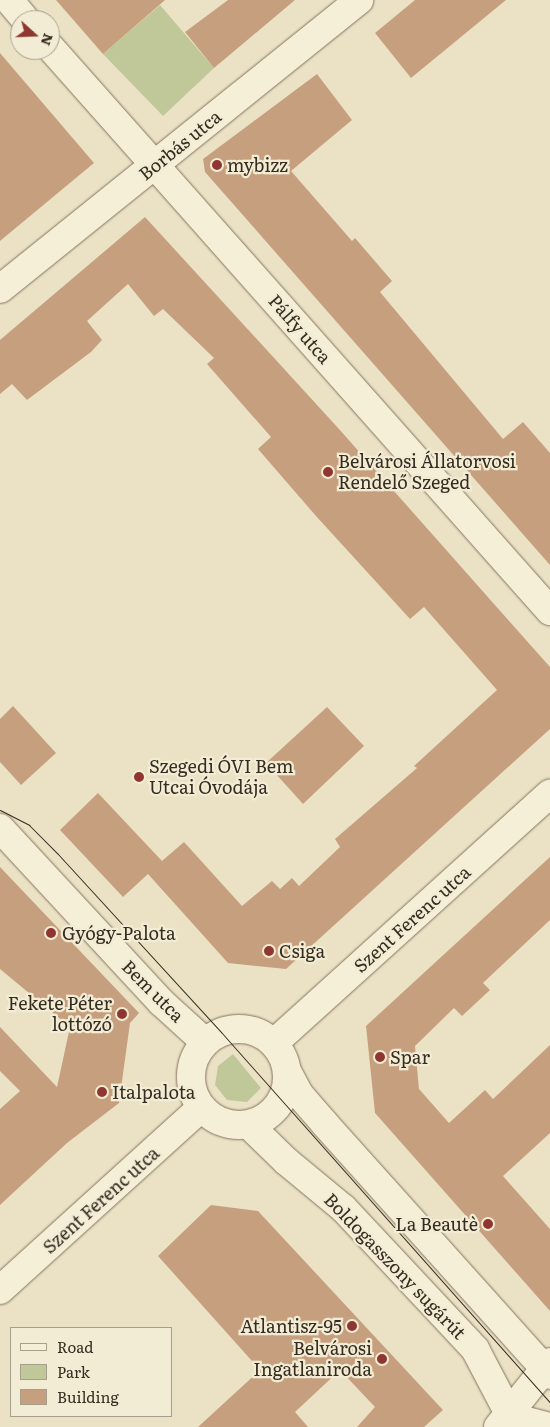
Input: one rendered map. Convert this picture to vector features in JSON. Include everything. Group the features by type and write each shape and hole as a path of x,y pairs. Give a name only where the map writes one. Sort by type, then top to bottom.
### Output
{"street":[{"path":"9,0 18,10"},
{"name":"Borbás utca","path":"0,289 359,0"},
{"name":"Pálfy utca","path":"60,58 550,612"},
{"name":"Szent Ferenc utca","path":"274,1044 550,794"},
{"name":"Bem utca","path":"0,828 162,1002 205,1042"},
{"path":"287,1071 285,1090 276,1108 249,1125 222,1123 201,1108 190,1081 196,1053 205,1042 221,1032 237,1028 251,1030 274,1044 299,1094 548,1373 507,1423"},
{"name":"Szent Ferenc utca","path":"0,1290 201,1108"},
{"name":"Boldogasszony sugárút","path":"249,1125 344,1209 475,1349 507,1423"},
{"path":"507,1423 549,1427"}],"green space":[{"path":"160,5 214,68 163,116 103,54"},
{"path":"233,1054 261,1088 247,1102 227,1100 215,1085 218,1066"}],"building":[{"path":"56,0 165,0 103,54"},
{"path":"228,0 295,0 214,68 185,32"},
{"path":"415,0 506,0 411,78 375,33"},
{"path":"0,53 94,163 0,241"},
{"path":"317,74 352,120 291,171 352,241 355,238 392,281 380,292 503,439 523,422 550,453 550,565 205,172 203,159"},
{"path":"145,217 339,429 550,667 550,729 286,969 228,963 148,874 123,897 60,830 98,793 162,861 184,842 242,906 272,881 280,889 292,878 299,886 340,847 335,839 417,768 414,766 497,690 424,607 410,619 316,516 258,449 271,437 207,364 214,358 163,309 154,316 128,284 87,321 102,340 91,352 27,400 12,384 0,394 0,340"},
{"path":"13,706 56,753 21,785 0,762 0,719"},
{"path":"327,707 364,746 303,804 266,763"},
{"path":"550,857 550,920 483,983 490,990 462,1016 454,1008 415,1046 419,1089 449,1123 485,1090 493,1099 550,1045 550,1133 503,1176 550,1229 550,1311 375,1113 366,1026"},
{"path":"0,867 139,1013 130,1023 119,1103 67,1143 0,1205 0,1109 20,1091 0,1071 0,1027 57,1087 70,1027 0,969"},
{"path":"211,1205 258,1211 443,1410 424,1427 357,1427 375,1407 340,1370 295,1412 308,1427 198,1427 260,1370 158,1256"}],"tram line":[{"path":"0,810 29,825 57,853 221,1032 550,1402"}],"place":[{"name":"mybizz","path":"217,165"},
{"name":"Belvárosi Állatorvosi Rendelő Szeged","path":"328,472"},
{"name":"Szegedi ÓVI Bem Utcai Óvodája","path":"139,777"},
{"name":"Gyógy-Palota","path":"51,933"},
{"name":"Csiga","path":"269,951"},
{"name":"Fekete Péter lottózó","path":"122,1014"},
{"name":"Spar","path":"380,1057"},
{"name":"Italpalota","path":"102,1092"},
{"name":"La Beautè","path":"488,1224"},
{"name":"Atlantisz-95","path":"352,1326"},
{"name":"Belvárosi Ingatlaniroda","path":"382,1359"}]}
